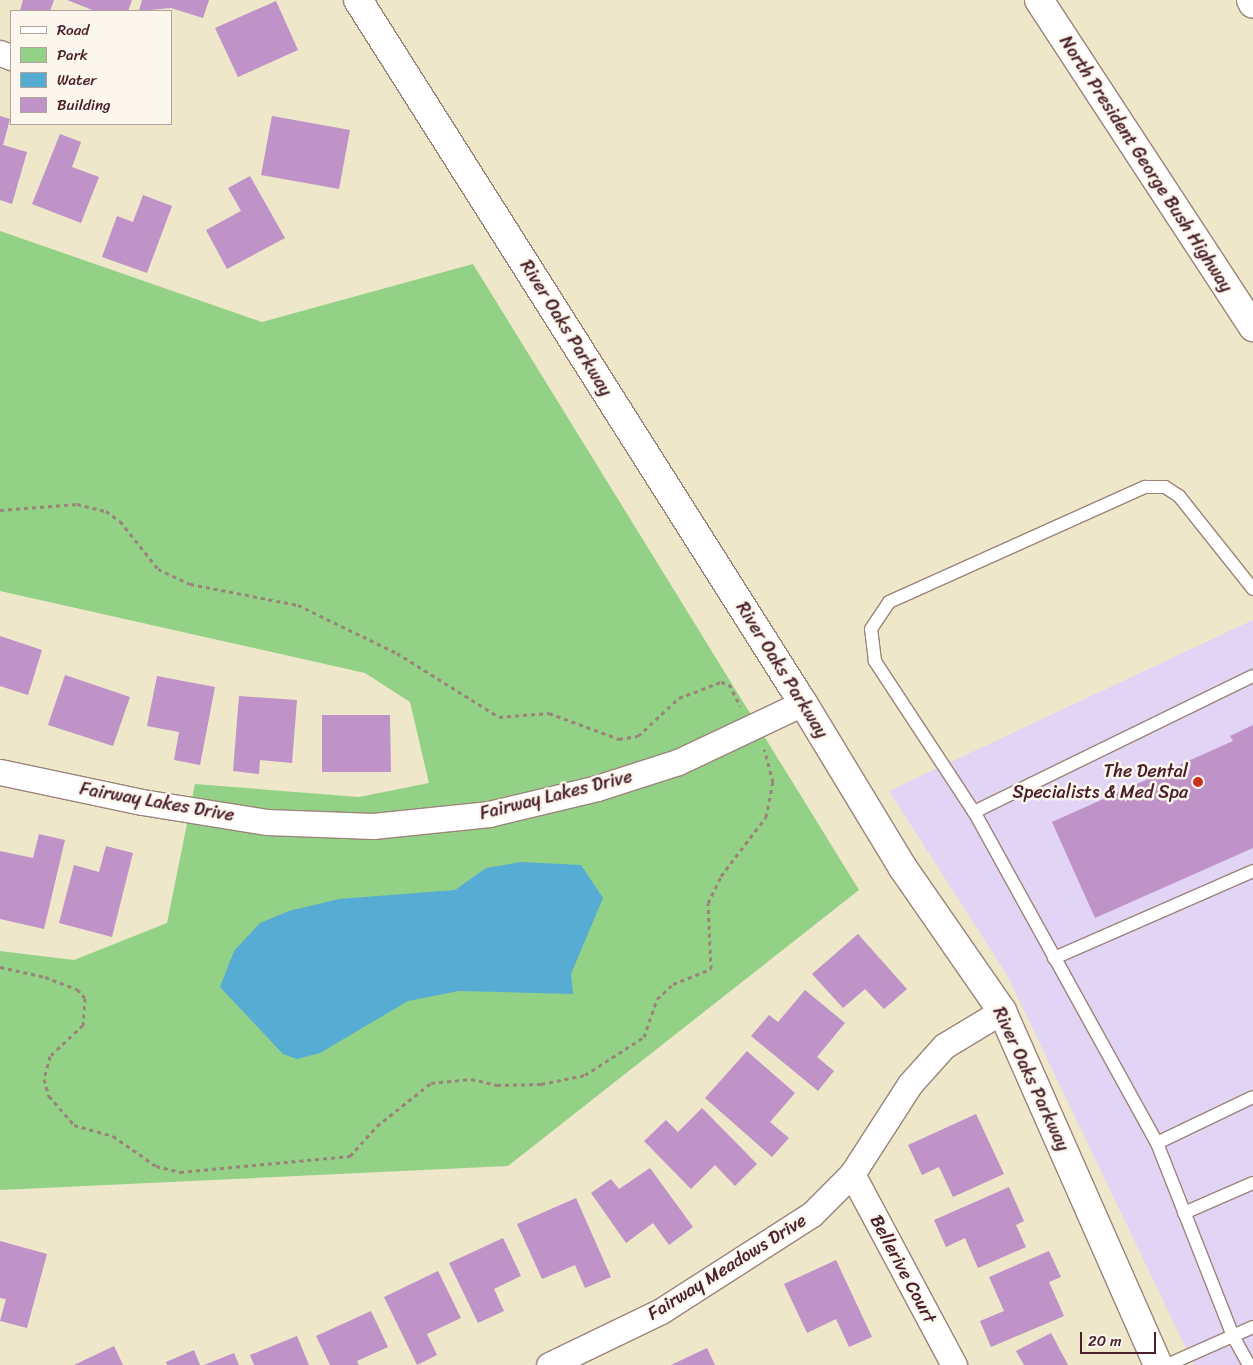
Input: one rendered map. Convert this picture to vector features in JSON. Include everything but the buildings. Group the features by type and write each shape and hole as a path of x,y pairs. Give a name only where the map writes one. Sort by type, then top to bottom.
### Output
{"main road":[{"name":"River Oaks Parkway","path":"358,0 803,703 903,868 1002,1011 1158,1365"},
{"name":"North President George Bush Highway","path":"1039,0 1253,327"},
{"path":"1251,0 1253,4"}],"street":[{"name":"Fairway Lakes Drive","path":"0,772 142,802 267,822 373,826 489,814 597,788 678,762 803,703"},
{"name":"Fairway Meadows Drive","path":"550,1365 661,1311 765,1246 812,1214 852,1174 910,1084 944,1046 1002,1011"},
{"name":"Bellerive Court","path":"852,1174 954,1365"}],"lane":[{"path":"1249,1365 1233,1336 1157,1143 974,812 875,661 871,630 889,602 1145,487 1165,487 1179,496 1253,589"},
{"path":"974,812 1253,676"},
{"path":"1054,958 1253,871"},
{"path":"1157,1143 1253,1097"},
{"path":"1184,1213 1253,1182"},
{"path":"1167,1365 1253,1327"}],"path":[{"path":"0,510 77,504 106,511 120,521 158,570 190,584 298,605 397,653 499,717 549,713 618,739 638,736 679,698 720,682 729,684 751,729 767,755 773,782 766,817 721,876 708,903 710,969 673,984 657,1000 644,1037 585,1075 541,1084 497,1085 471,1079 431,1084 377,1126 350,1156 180,1172 156,1166 113,1136 74,1125 48,1096 44,1079 50,1056 83,1025 85,998 76,989 44,977 0,967"}],"shaded area":[{"path":"1253,620 1253,1365 1194,1365 1007,975 889,791"}],"green space":[{"path":"0,231 262,322 473,264 859,890 508,1166 0,1190 0,951 74,960 167,923 195,784 359,797 429,783 410,702 365,673 0,591"}],"water":[{"path":"521,862 581,865 603,898 571,974 573,994 459,991 408,1001 320,1053 297,1059 283,1054 220,987 234,951 260,923 289,911 339,899 455,890 486,868"}],"place":[{"name":"The Dental Specialists & Med Spa","path":"1198,782"}]}
